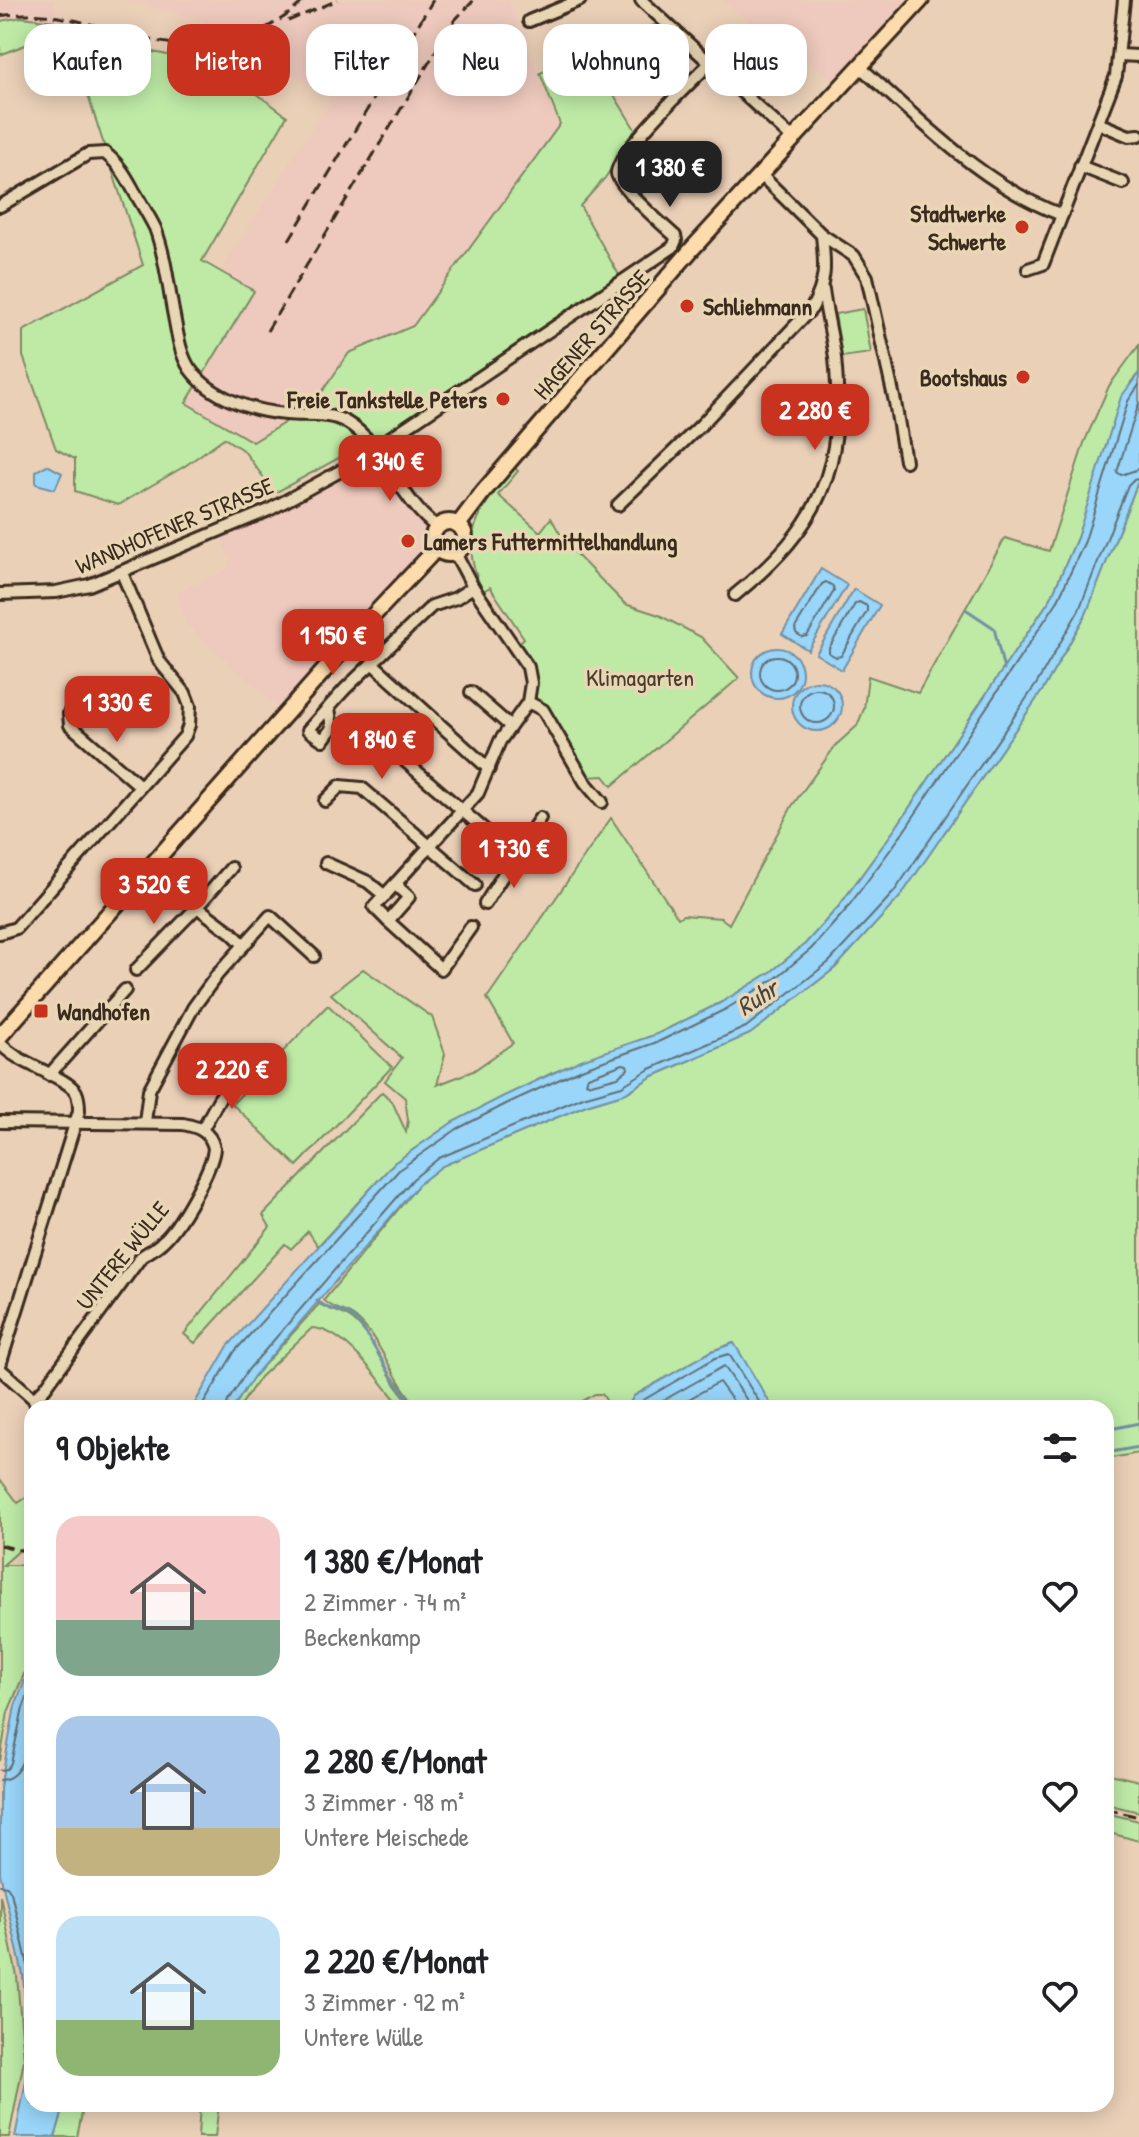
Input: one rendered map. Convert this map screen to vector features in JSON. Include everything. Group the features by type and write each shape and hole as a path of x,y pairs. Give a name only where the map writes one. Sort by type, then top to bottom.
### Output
{"main road":[{"name":"HAGENER STRASSE","path":"458,525 691,250 921,0"},
{"path":"450,522 458,525 465,536 464,543 455,553 445,553 437,548 433,535 437,527 450,522"},
{"path":"0,1036 369,620 437,548"}],"street":[{"path":"529,21 580,0"},
{"path":"641,0 705,60"},
{"path":"1028,269 1043,264 1059,213 1116,76 1124,0"},
{"path":"1119,55 1139,56"},
{"path":"860,67 947,144 990,177 1011,191 1059,213"},
{"name":"WANDHOFENER STRASSE","path":"0,594 56,592 89,585 269,510 344,469 673,247 675,236 635,200 617,176 617,170 636,141 705,68"},
{"path":"745,96 794,140"},
{"path":"1098,123 1129,136 1139,135"},
{"path":"0,206 88,154 105,153 118,163 154,227 180,346 189,368 205,386 256,409 333,417 361,434 408,499 437,527"},
{"path":"1080,166 1123,183"},
{"path":"761,175 822,235 854,256 867,277 905,461"},
{"path":"735,595 786,550 802,528 818,502 836,438 838,392 823,288 822,235"},
{"path":"618,505 753,372 812,308 823,288"},
{"path":"455,553 473,587 528,667 531,683 528,702 500,741 478,793 374,907 441,969 471,927"},
{"path":"0,933 16,928 185,736 189,725 190,706 185,693 159,661 122,573"},
{"path":"329,708 432,606 456,598 473,587"},
{"path":"372,663 489,769"},
{"path":"471,692 510,726"},
{"path":"528,702 543,710 585,782 602,802"},
{"path":"69,713 70,725 140,786"},
{"path":"406,762 511,854 521,856 520,847 540,818"},
{"path":"325,801 340,786 362,788 475,885"},
{"path":"485,904 511,854"},
{"path":"326,863 368,882 385,896"},
{"path":"136,970 231,868"},
{"path":"388,921 409,897 397,882"},
{"path":"197,907 244,945"},
{"path":"145,1122 149,1090 193,1008 217,975 270,916 314,956"},
{"path":"49,1075 125,990"},
{"path":"0,1043 8,1053 68,1084 76,1092 79,1111 0,1367 32,1400"},
{"path":"0,1122 145,1122 183,1124 202,1130 236,1076"},
{"name":"UNTERE WÜLLE","path":"38,1400 141,1257 163,1242 173,1229 214,1155 212,1139 202,1130"}],"shaded area":[{"path":"0,0 53,0 56,11 54,21 22,17 0,21"},
{"path":"124,0 509,0 518,24 434,24 434,96 527,96 527,46 543,87 543,96 546,96 558,126 413,326 349,353 313,405 253,442 186,404 254,292 221,270 330,96 418,96 418,24 306,24 306,82 290,73 290,24 205,24 193,17"},
{"path":"906,0 837,81 807,60 807,24 755,24 723,2"},
{"path":"377,452 430,533 430,547 281,710 187,625 176,593 227,569 230,560 219,535"}],"green space":[{"path":"22,17 54,21 55,24 24,24 24,45 0,55 0,21"},
{"path":"151,52 167,55 167,96 260,96 287,116 202,261 254,291 186,403 253,442 313,405 349,353 413,326 560,124 549,96 615,96 636,131 605,178 580,206 619,275 445,400 275,493 244,451 224,438 185,466 118,505 75,491 75,459 56,449 23,356 23,331 143,265 88,96 151,96"},
{"path":"863,309 871,353 842,357 835,314"},
{"path":"1139,345 1139,373 1131,382 1077,538 1051,598 895,829 839,906 805,944 771,972 722,1002 657,1034 552,1073 453,1122 394,1163 318,1246 308,1231 291,1249 285,1244 195,1343 184,1334 270,1227 263,1215 382,1092 392,1101 406,1132 405,1098 385,1081 402,1058 331,994 363,969 432,1017 445,1054 437,1085 473,1071 513,1043 487,998 611,818 678,918 683,915 721,918 729,924 792,806 836,745 857,726 864,709 868,676 918,693 1005,538 1049,551 1084,443 1109,386"},
{"name":"Klimagarten","path":"515,468 518,471 498,495 540,532 551,518 566,544 625,604 659,615 701,637 739,678 612,786 604,776 585,777 532,698 533,662 519,643 524,638 490,587 483,591 475,572 472,540 476,525 491,496"},
{"path":"1139,479 1139,1453 1114,1458 1114,1400 768,1400 733,1343 712,1351 632,1400 606,1400 602,1394 595,1394 584,1400 412,1400 365,1327 352,1315 324,1300 419,1184 442,1166 586,1105 626,1093 651,1077 750,1034 835,968 900,897 1044,688 1086,614"},
{"path":"328,1005 392,1067 297,1166 232,1104"},
{"path":"319,1304 349,1317 362,1329 408,1400 395,1400 347,1345 324,1330 312,1328 260,1377 244,1400 238,1400 254,1376"},
{"path":"0,1479 18,1503 24,1499 24,1546 3,1565 24,1565 24,1674 8,1712 0,1761"},
{"path":"1114,1775 1139,1781 1139,1812 1114,1806"},
{"path":"1114,1815 1139,1821 1139,1841 1114,1834"},
{"path":"0,1895 17,1976 24,2060 9,2137 0,2137"},
{"path":"63,2112 82,2112 77,2137 55,2137"},
{"path":"200,2112 218,2112 215,2137 198,2137"}],"water":[{"name":"Ruhr","path":"1139,373 1139,479 1086,614 1044,688 900,897 835,968 750,1034 651,1077 626,1093 586,1105 442,1166 419,1184 254,1376 238,1400 197,1400 228,1346 394,1163 453,1122 504,1096 581,1060 657,1034 722,1002 771,972 805,944 839,906 895,829 1051,598 1077,538 1121,397"},
{"path":"47,465 62,473 55,489 36,484 36,471"},
{"path":"821,569 847,585 808,650 782,634"},
{"path":"854,589 880,605 842,670 816,654"},
{"path":"777,648 795,655 802,673 795,691 777,698 759,691 752,673 759,655"},
{"path":"817,681 835,688 842,706 835,724 817,731 799,724 792,706 799,688"},
{"path":"734,1343 768,1400 632,1400 634,1396 712,1351"},
{"path":"24,1683 24,1987 0,1873 0,1788 15,1706"},
{"path":"24,2091 24,2112 63,2112 55,2137 15,2137"}],"waterway":[{"path":"967,610 994,628 1004,670"},
{"path":"317,1301 355,1319 411,1400"},
{"path":"1114,1428 1139,1423"},
{"path":"1114,1452 1139,1447"}],"railway":[{"path":"0,16 34,14 67,19 163,42 196,46 229,42 264,29 304,0"},
{"path":"288,21 338,0"},
{"path":"289,240 433,0"},
{"path":"267,331 454,21 474,0"},
{"path":"0,1545 24,1551"},
{"path":"1114,1811 1139,1817"}],"place":[{"name":"Stadtwerke Schwerte","path":"1022,227"},
{"name":"Schliehmann","path":"687,306"},
{"name":"Bootshaus","path":"1023,377"},
{"name":"Freie Tankstelle Peters","path":"503,399"},
{"name":"Lamers Futtermittelhandlung","path":"408,541"},
{"name":"Wandhofen","path":"41,1011"}]}
